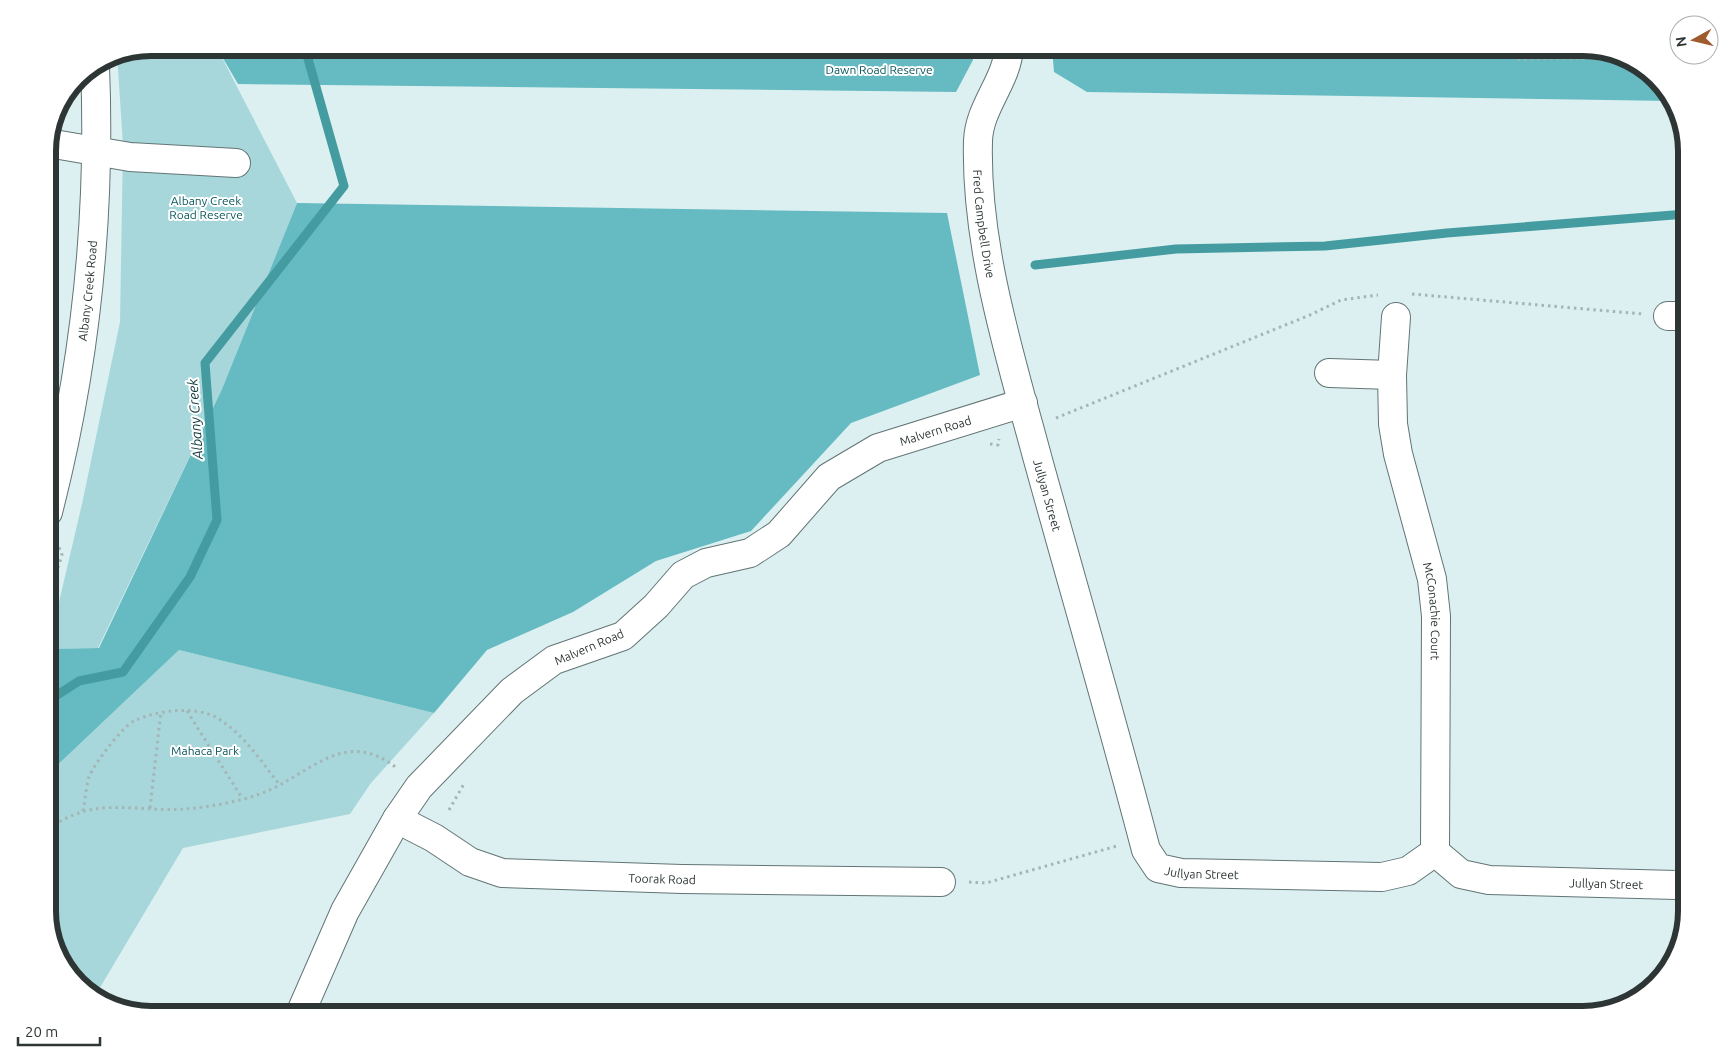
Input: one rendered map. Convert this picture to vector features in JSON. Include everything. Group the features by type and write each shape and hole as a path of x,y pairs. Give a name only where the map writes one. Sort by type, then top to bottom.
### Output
{"street":[{"name":"Fred Campbell Drive","path":"1008,56 1008,61 985,109 978,140 982,210 993,281 1026,416"},
{"name":"Albany Creek Road","path":"56,478 68,428 77,372 91,242 96,150 95,75"},
{"path":"56,144 130,156 236,163"},
{"name":"McConachie Court","path":"1396,305 1392,375 1393,424 1396,446 1432,579 1436,616 1435,852"},
{"path":"1329,373 1392,375"},
{"name":"Malvern Road","path":"303,1006 345,911 397,819 419,787 512,691 554,660 623,636 656,606 683,575 706,563 750,553 779,534 829,477 878,448 1026,416"},
{"name":"Jullyan Street","path":"1026,416 1146,850 1158,868 1181,873 1382,878 1408,870 1435,852 1461,874 1489,880 1678,884"},
{"name":"Toorak Road","path":"397,819 434,838 470,862 502,873 682,879 941,882"}],"path":[{"path":"1508,56 1519,59 1602,58"},
{"path":"1026,416 1292,322 1341,300 1396,305 1677,316"},
{"path":"56,545 61,550 62,555 56,574"},
{"path":"187,710 242,798"},
{"path":"83,811 90,776 109,747 132,721 161,711 187,710 218,718 241,736 279,784"},
{"path":"150,808 161,711"},
{"path":"56,824 83,811 150,808 185,809 242,798 260,793 327,758 360,750 380,756 394,766"},
{"path":"449,810 469,774"},
{"path":"941,882 986,882 1143,838"}],"green space":[{"name":"Albany Creek Road Reserve","path":"151,56 221,56 297,203 222,389 98,648 56,649 56,615 82,504 120,322 123,145 118,62"},
{"name":"Dawn Road Reserve","path":"222,56 972,56 973,60 956,92 238,84"},
{"path":"1053,56 1583,56 1607,59 1636,72 1664,101 1087,92 1054,72"},
{"path":"297,203 947,213 980,375 851,423 751,531 656,561 573,612 487,650 434,713 179,650 56,766 56,649 99,648 222,389"},
{"name":"Mahaca Park","path":"179,650 434,713 371,783 350,814 183,848 99,990 72,964 61,941 58,929 56,917 56,766"}],"waterway":[{"name":"Albany Creek","path":"56,696 79,681 123,672 190,577 217,520 205,363 344,186 307,56"},
{"path":"1035,265 1176,249 1325,246 1447,233 1678,215"}]}
